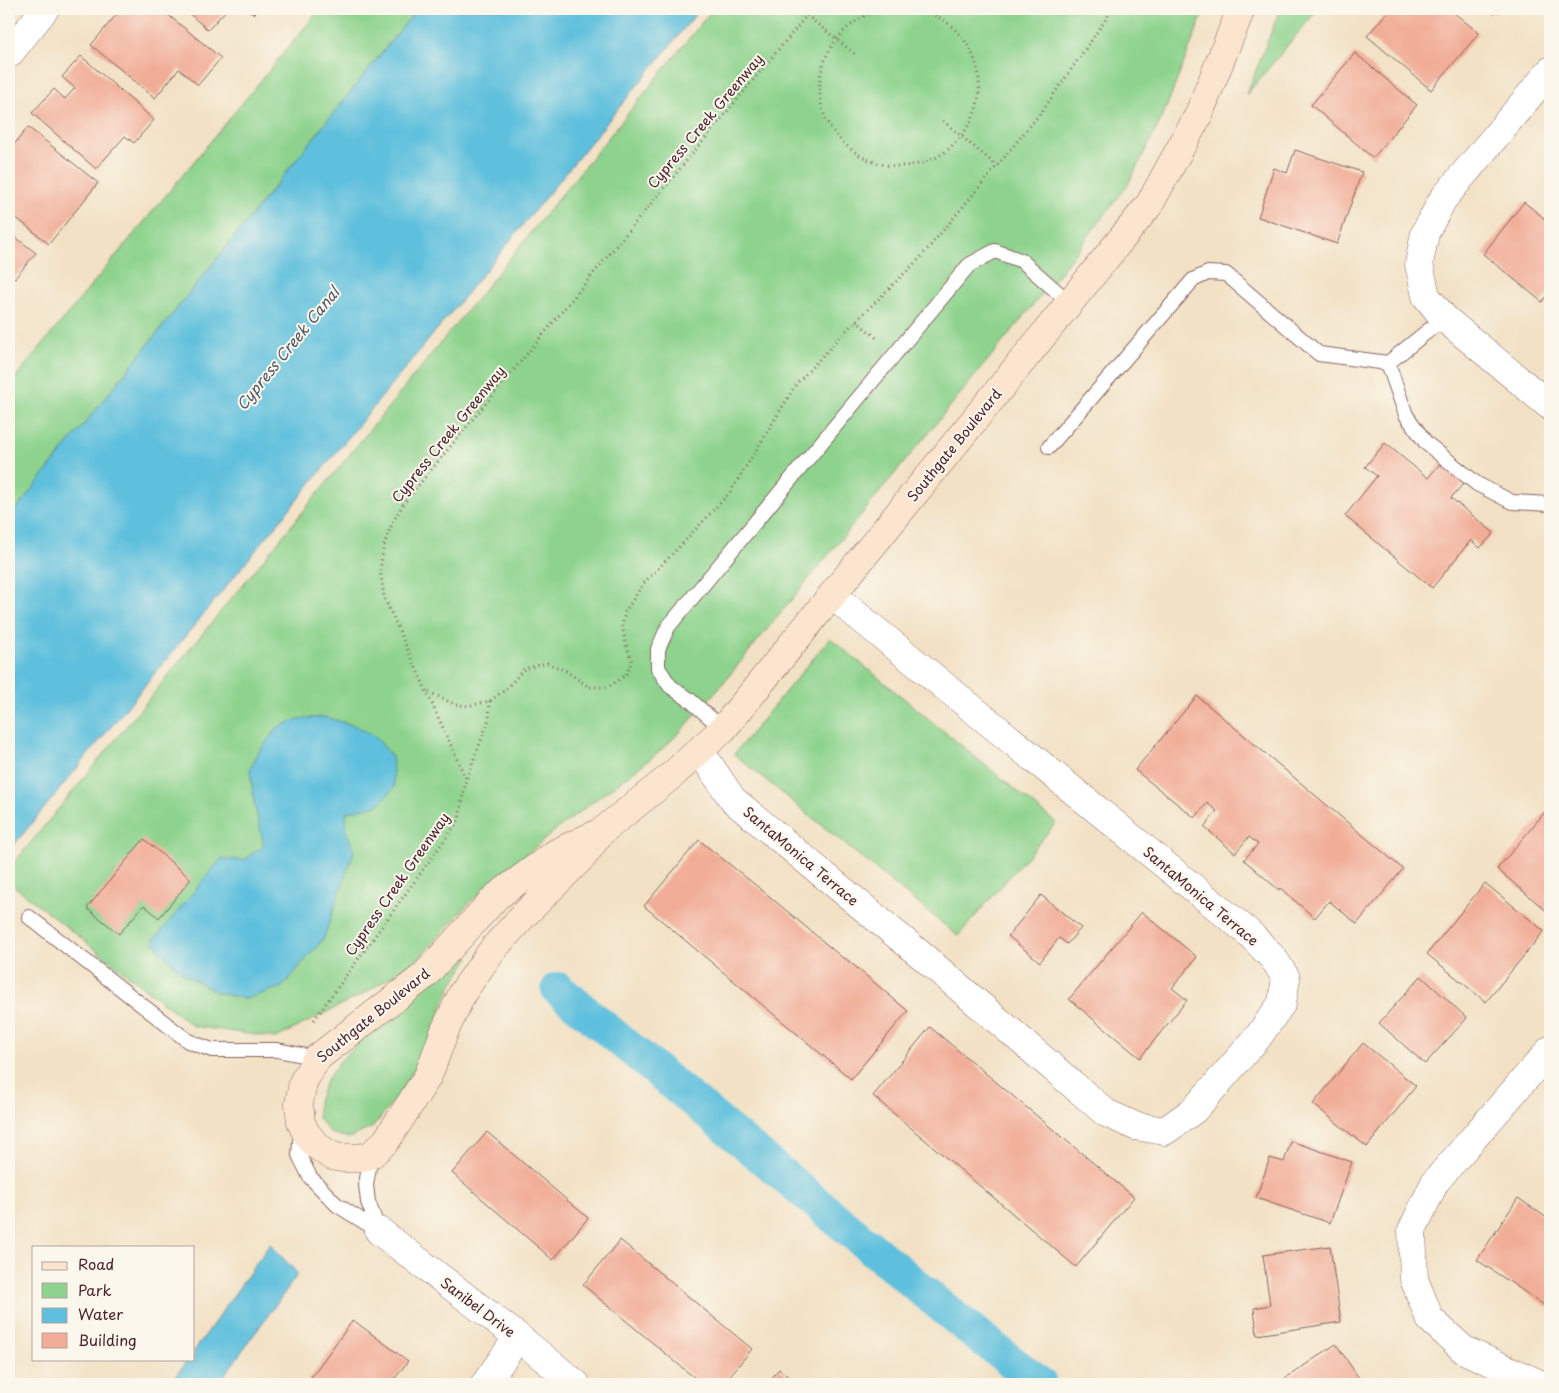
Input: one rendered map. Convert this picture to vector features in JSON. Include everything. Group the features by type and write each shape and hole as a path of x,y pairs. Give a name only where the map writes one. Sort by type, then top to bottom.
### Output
{"street":[{"path":"9,54 45,9"},
{"name":"Southgate Boulevard","path":"371,1155 386,1141 428,1076 445,1030 463,992 493,949 584,855 601,832 700,751 723,729 1149,205 1198,116 1241,9"},
{"path":"1550,71 1443,199 1425,233 1419,264 1426,296 1444,318 1550,406"},
{"name":"SantaMonica Terrace","path":"700,751 733,800 927,960 1106,1114 1135,1126 1165,1131 1194,1110 1258,1037 1282,1003 1286,978 1274,959 1249,933 832,595"},
{"name":"Southgate Boulevard","path":"301,1122 300,1104 303,1082 317,1058 424,976 496,898 556,853 601,832"},
{"path":"1540,1384 1464,1350 1430,1319 1414,1279 1412,1230 1435,1182 1550,1050"},
{"path":"301,1122 306,1133 317,1146 332,1156 359,1158 371,1155"},
{"name":"Sanibel Drive","path":"379,1231 518,1337 576,1384"},
{"path":"485,1384 518,1337"}],"lane":[{"path":"723,729 690,700 670,686 658,668 658,649 668,627 969,266 995,251 1022,261 1070,303"},
{"path":"1049,447 1193,280 1208,273 1226,274 1319,354 1388,363 1444,318"},
{"path":"1388,363 1406,415 1426,443 1477,484 1512,502 1550,504"},
{"path":"28,917 188,1041 212,1050 277,1050 317,1058"},
{"name":"Sanibel Drive","path":"301,1122 299,1155 310,1177 337,1205 379,1231"},
{"path":"371,1155 366,1185 368,1202 379,1231"}],"path":[{"path":"800,9 856,55"},
{"name":"Cypress Creek Greenway","path":"290,1053 459,820 466,779 384,597 381,566 386,539 395,517 420,484 812,9"},
{"path":"883,9 861,17 847,26 836,39 827,54 822,70 821,104 826,120 839,139 857,154 878,164 901,167 924,163 945,153 962,137 971,123 977,107 980,90 979,74 967,43 943,19 916,9"},
{"path":"428,692 454,704 468,706 490,701 507,688 524,669 547,662 566,671 589,687 608,687 626,675 632,661 622,626 626,612 643,584 684,543 731,491 797,382 920,258 1043,110 1113,9"},
{"path":"943,121 997,166"},
{"path":"466,779 489,719 490,701"}],"green space":[{"path":"320,9 417,9 9,518 9,385"},
{"path":"713,9 1205,9 1162,118 1128,184 1070,260 719,688 683,729 658,753 558,828 470,902 417,960 367,992 276,1038 193,1026 9,882 9,869"},
{"path":"1280,9 1318,9 1246,95 1277,18"},
{"path":"830,638 1056,823 958,936 734,754"},
{"path":"461,952 469,958 451,986 421,1059 397,1097 373,1127 349,1138 330,1133 318,1118 318,1101 326,1081 340,1061"}],"water":[{"name":"Cypress Creek Canal","path":"417,9 700,9 9,851 9,518"},
{"path":"325,717 356,726 376,737 392,757 394,788 378,805 346,812 346,830 354,851 324,938 282,987 245,999 216,992 187,976 167,958 153,941 221,859 244,860 264,845 255,807 250,770 258,753 277,728 298,719"},
{"path":"270,1244 298,1274 218,1384 170,1384 187,1360 195,1360 195,1350"}],"building":[{"path":"121,9 161,9 221,58 198,85 179,69 155,98 91,45"},
{"path":"184,9 227,9 208,30"},
{"path":"247,9 258,9 253,14"},
{"path":"1390,9 1449,9 1479,33 1431,90 1367,36"},
{"path":"1487,9 1498,9 1494,14"},
{"path":"1355,53 1417,105 1373,158 1311,105"},
{"path":"81,56 154,120 134,143 125,136 96,169 32,113 54,89 65,99 75,88 62,77"},
{"path":"28,127 98,183 49,244 9,212 9,151"},
{"path":"1295,150 1362,172 1337,244 1258,217 1274,168 1287,173"},
{"path":"1524,202 1550,223 1550,291 1542,302 1483,254"},
{"path":"9,232 36,253 15,278 9,273"},
{"path":"1385,443 1428,478 1444,459 1468,478 1451,498 1494,533 1480,548 1471,540 1432,588 1345,516 1377,476 1365,467"},
{"path":"1197,696 1403,869 1357,924 1329,901 1315,918 1244,860 1258,844 1249,837 1235,853 1204,827 1217,811 1207,803 1195,818 1135,770"},
{"path":"1550,806 1550,914 1497,869"},
{"path":"144,839 191,879 159,918 144,905 119,934 87,908"},
{"path":"699,840 908,1011 851,1079 644,906"},
{"path":"1485,883 1544,931 1486,1002 1427,954"},
{"path":"1041,895 1081,928 1067,944 1059,938 1040,962 1008,936"},
{"path":"1142,912 1197,957 1172,988 1187,1000 1140,1058 1069,999"},
{"path":"1421,976 1467,1018 1425,1064 1379,1023"},
{"path":"930,1027 1134,1197 1076,1267 873,1096"},
{"path":"1363,1043 1416,1086 1367,1147 1313,1104"},
{"path":"487,1132 588,1218 553,1260 452,1173"},
{"path":"1291,1141 1352,1162 1330,1223 1256,1198 1270,1158 1284,1162"},
{"path":"1518,1198 1550,1220 1550,1309 1477,1260"},
{"path":"620,1240 752,1349 723,1384 702,1384 583,1285"},
{"path":"1330,1246 1341,1322 1257,1335 1254,1308 1270,1305 1263,1255"},
{"path":"353,1320 408,1361 391,1384 306,1384"},
{"path":"1336,1344 1363,1384 1277,1384"},
{"path":"779,1369 797,1384 767,1384"}],"waterway":[{"path":"558,989 963,1324 1040,1384"}]}
